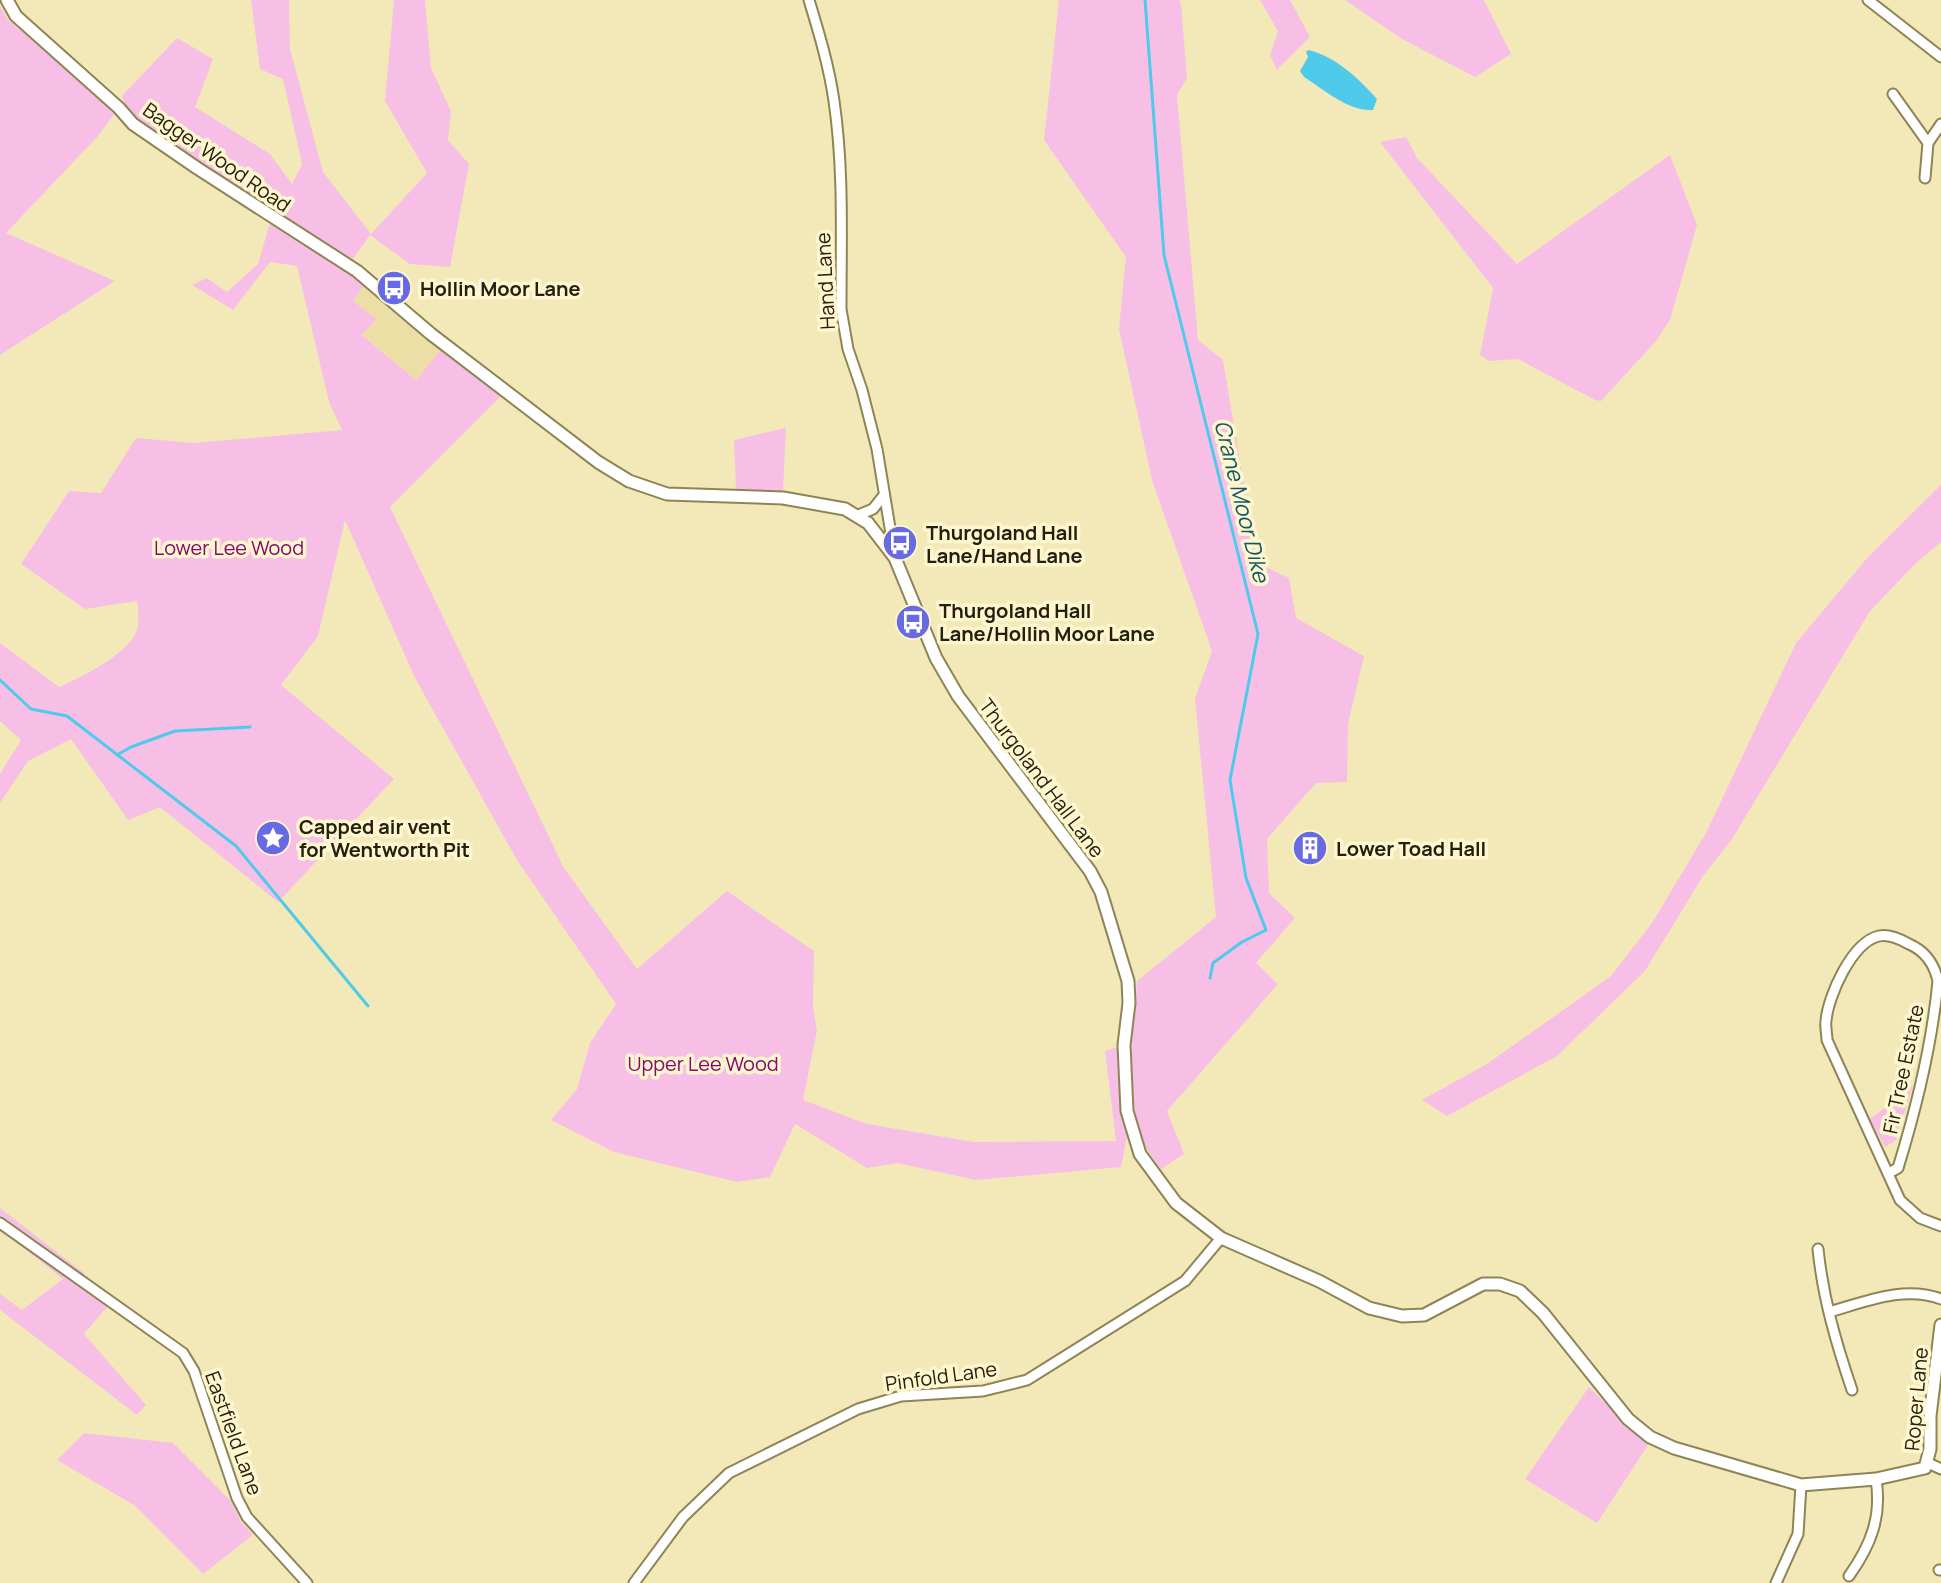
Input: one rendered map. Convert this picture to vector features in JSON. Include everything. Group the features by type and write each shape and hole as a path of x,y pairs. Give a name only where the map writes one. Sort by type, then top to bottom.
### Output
{"street":[{"name":"Bagger Wood Road","path":"7,0 16,16 133,124 357,271 431,334 598,462 629,481 667,494 783,498 845,509 856,516"},
{"name":"Hand Lane","path":"809,0 826,54 834,102 844,333 869,412 895,558"},
{"path":"1868,0 1941,57"},
{"path":"1893,94 1928,143"},
{"path":"1925,178 1928,143 1941,124"},
{"path":"856,516 873,509 884,495"},
{"path":"856,516 868,523 895,558"},
{"name":"Thurgoland Hall Lane","path":"895,558 936,658 958,696 1090,871 1101,892 1128,981 1124,1045 1127,1111 1140,1154 1176,1203 1221,1238 1319,1281 1369,1308 1402,1316 1424,1315 1483,1284 1500,1284 1520,1291 1543,1313 1628,1419 1650,1437 1674,1448 1801,1485 1917,1472 1928,1463"},
{"name":"Fir Tree Estate","path":"1889,1173 1898,1168 1912,1125 1924,1077 1938,981 1935,967 1926,955 1913,945 1894,937 1881,936 1866,942 1856,952 1832,997 1826,1022 1827,1040 1900,1200 1909,1210 1941,1226"},
{"name":"Eastfield Lane","path":"0,1223 183,1353 194,1371 237,1498 247,1517 307,1583"},
{"name":"Pinfold Lane","path":"634,1583 683,1517 729,1473 858,1409 901,1396 983,1391 1027,1380 1185,1281 1221,1238"},
{"path":"1818,1249 1820,1277 1831,1327 1852,1390"},
{"path":"1829,1312 1903,1294 1918,1293 1941,1299"},
{"name":"Roper Lane","path":"1941,1325 1930,1416 1928,1463 1941,1469"},
{"path":"1849,1576 1867,1550 1877,1519 1879,1500 1876,1479"},
{"path":"1776,1583 1798,1534 1801,1485"}],"shaded area":[{"path":"365,285 442,348 416,380 362,334 353,301"}],"green space":[{"path":"251,0 289,0 290,49 323,172 371,234 427,173 385,101 394,0 425,0 431,68 451,111 448,140 469,164 450,267 410,264 370,235 353,259 334,251 329,260 365,285 353,301 376,319 362,335 416,380 442,348 503,394 390,507 564,868 637,969 727,891 814,951 813,1007 817,1030 803,1100 867,1124 974,1142 1116,1141 1105,1051 1117,1047 1121,1112 1127,1136 1121,1167 976,1180 897,1163 867,1168 795,1124 770,1177 737,1182 614,1152 551,1120 577,1089 590,1043 616,1004 517,860 415,678 345,520 318,636 281,685 394,779 278,902 160,807 128,820 71,739 28,761 0,803 0,774 21,740 0,721 0,643 59,687 117,655 127,646 138,626 137,601 85,609 21,564 69,491 101,493 136,438 194,443 342,430 329,402 297,266 270,262 233,310 192,285 207,278 227,292 258,264 274,209 136,121 122,96 177,38 213,59 195,107 270,154 292,184 302,164 283,79 260,69"},
{"path":"1059,0 1179,0 1181,4 1187,78 1177,95 1198,340 1223,360 1257,563 1289,578 1296,618 1364,656 1348,724 1347,782 1316,783 1267,839 1269,893 1295,918 1256,963 1278,984 1167,1111 1184,1154 1161,1169 1142,1141 1134,1114 1131,1057 1137,981 1216,917 1195,699 1212,651 1152,480 1119,329 1126,257 1044,140"},
{"path":"1260,0 1290,0 1310,37 1277,70 1270,55 1278,31"},
{"path":"1345,0 1484,0 1511,54 1475,77 1402,39"},
{"path":"0,6 8,20 116,112 97,137 6,233 115,281 0,355"},
{"path":"1406,137 1417,158 1517,264 1670,155 1697,225 1670,320 1656,341 1601,401 1518,359 1489,361 1480,355 1493,288 1380,142"},
{"path":"786,428 783,493 736,491 734,440"},
{"path":"1941,485 1941,542 1870,611 1732,839 1703,876 1645,971 1557,1056 1447,1116 1422,1100 1487,1064 1611,976 1652,923 1706,833 1796,643 1868,557"},
{"path":"1913,1085 1896,1140 1885,1147 1870,1119"},
{"path":"0,1208 85,1274 76,1276 74,1281 108,1306 84,1334 146,1405 137,1415 0,1310 0,1294 22,1310 63,1279 0,1229"},
{"path":"1589,1387 1648,1445 1597,1523 1525,1479"},
{"path":"84,1433 173,1443 231,1501 241,1522 253,1535 203,1574 134,1505 57,1460"}],"water":[{"path":"1308,50 1328,57 1354,76 1377,99 1373,110 1346,104 1304,77 1300,71 1308,57"}],"waterway":[{"name":"Crane Moor Dike","path":"1145,0 1164,255 1258,634 1230,780 1246,878 1266,930 1242,942 1213,963 1210,978"},
{"path":"0,680 31,709 67,716 236,846 368,1006"},
{"path":"117,755 175,731 250,727"}],"place":[{"name":"Hollin Moor Lane","path":"394,288"},
{"name":"Thurgoland Hall Lane/Hand Lane","path":"900,543"},
{"name":"Thurgoland Hall Lane/Hollin Moor Lane","path":"913,622"},
{"name":"Capped air vent for Wentworth Pit","path":"273,838"},
{"name":"Lower Toad Hall","path":"1310,848"}],"park label":[{"name":"Lower Lee Wood","path":"229,547"},
{"name":"Upper Lee Wood","path":"703,1063"}]}
